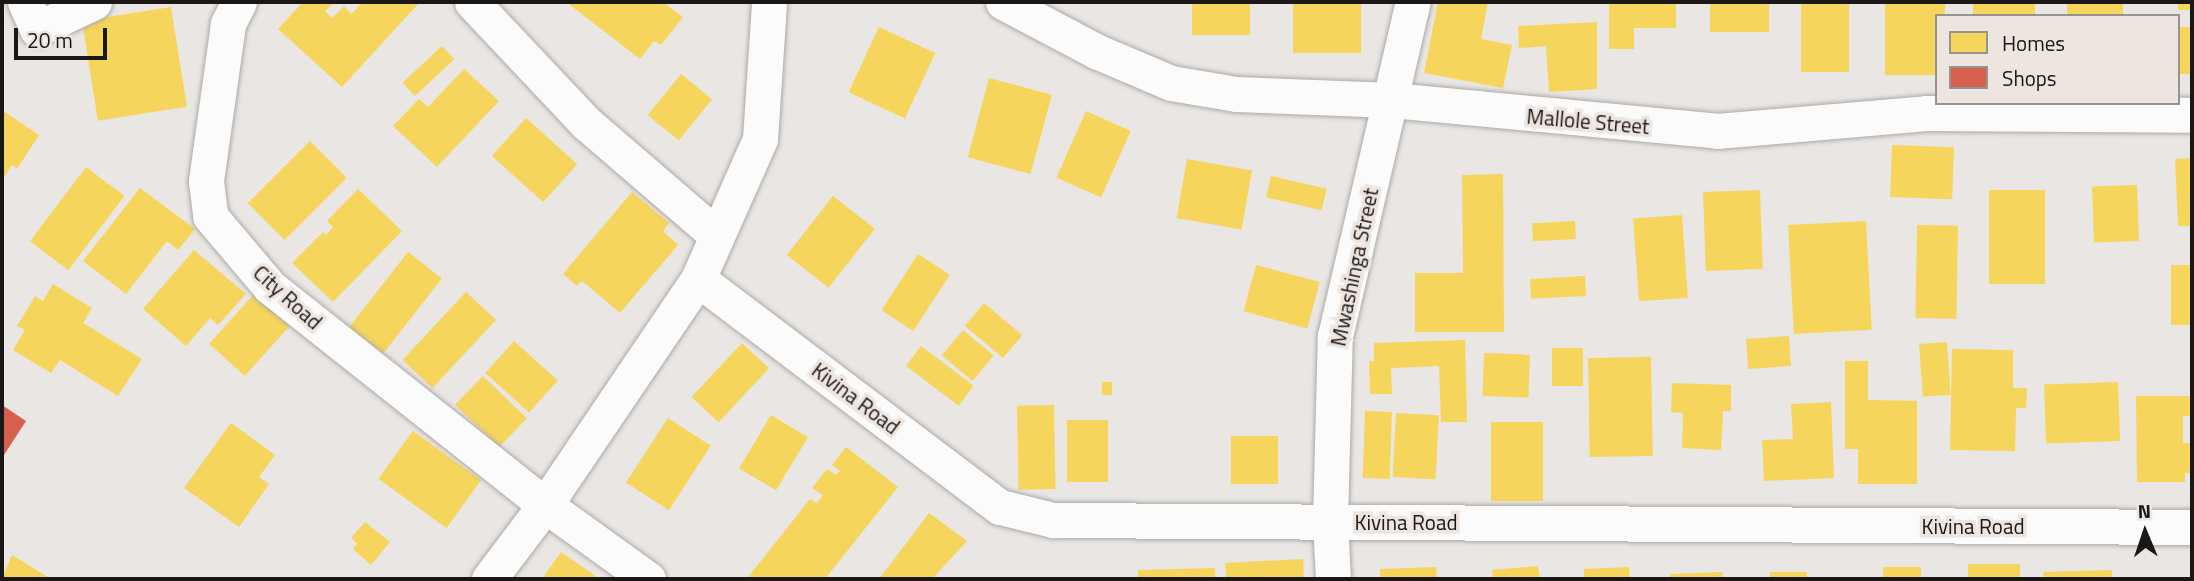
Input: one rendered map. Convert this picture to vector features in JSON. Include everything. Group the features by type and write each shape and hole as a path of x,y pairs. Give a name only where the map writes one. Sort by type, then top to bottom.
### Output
{"street":[{"path":"25,2 37,29 94,2"},
{"name":"City Road","path":"239,2 228,24 206,181 211,216 270,287 545,505 648,579"},
{"path":"472,2 586,123 715,234"},
{"path":"489,579 545,505 698,279 715,234 760,139 769,2"},
{"name":"Mallole Street","path":"1003,2 1098,52 1171,83 1236,94 1392,100 1717,131 1926,113 2192,115"},
{"name":"Mwashinga Street","path":"1334,579 1330,521 1335,336 1413,2"},
{"name":"Kivina Road","path":"698,279 1000,507 1053,520 2192,527"}],"building: Homes":[{"path":"303,2 335,2 325,11 332,18 344,6 351,14 360,5 357,2 420,2 342,87 278,29"},
{"path":"573,2 663,2 683,17 661,45 654,41 640,59 570,5"},
{"path":"1192,2 1250,2 1250,35 1192,35"},
{"path":"1293,2 1361,2 1361,53 1293,53"},
{"path":"1438,2 1488,2 1481,39 1512,45 1503,88 1424,73"},
{"path":"1609,2 1676,2 1676,28 1634,28 1634,49 1609,49"},
{"path":"1710,2 1769,2 1769,32 1710,32"},
{"path":"1801,2 1849,2 1849,72 1801,72"},
{"path":"1885,2 1945,2 1945,14 1935,14 1935,75 1885,75"},
{"path":"1973,2 2035,2 2035,14 1973,14"},
{"path":"2067,2 2123,2 2123,14 2067,14"},
{"path":"2178,2 2192,2 2192,10 2178,10"},
{"path":"171,7 187,107 98,121 82,21"},
{"path":"1597,22 1597,89 1549,92 1546,46 1519,48 1518,26"},
{"path":"879,27 935,53 905,118 849,92"},
{"path":"2180,27 2192,27 2192,74 2180,74"},
{"path":"442,46 454,59 415,96 403,83"},
{"path":"464,69 499,101 437,167 393,126 419,99 428,107"},
{"path":"681,74 712,99 679,140 648,115"},
{"path":"989,78 1052,95 1031,174 968,157"},
{"path":"2,110 39,135 17,169 12,165 2,180"},
{"path":"1086,111 1131,131 1101,198 1056,178"},
{"path":"526,118 577,164 543,202 492,156"},
{"path":"310,141 347,178 285,240 248,203"},
{"path":"1892,145 1954,147 1952,199 1890,197"},
{"path":"2192,158 2192,226 2178,226 2175,159"},
{"path":"1187,159 1252,170 1242,230 1177,218"},
{"path":"86,167 124,196 68,270 30,241"},
{"path":"1503,174 1504,332 1415,332 1415,273 1463,273 1462,175"},
{"path":"1271,176 1327,189 1322,210 1266,197"},
{"path":"2137,185 2139,241 2094,243 2092,187"},
{"path":"140,188 195,229 178,250 167,241 126,294 83,261"},
{"path":"358,189 402,231 333,302 292,263 323,232 326,235 333,227 327,221"},
{"path":"1760,190 1763,269 1706,271 1703,192"},
{"path":"1989,190 2045,190 2045,284 1989,284"},
{"path":"632,192 669,223 663,231 678,245 620,313 582,281 577,286 563,274"},
{"path":"833,196 875,229 829,288 787,255"},
{"path":"1682,215 1688,298 1639,301 1633,218"},
{"path":"1575,221 1576,239 1533,241 1532,223"},
{"path":"1866,221 1872,330 1794,334 1788,225"},
{"path":"1917,225 1958,226 1956,319 1915,318"},
{"path":"194,250 246,294 218,325 210,318 186,346 143,309"},
{"path":"408,252 442,278 380,357 346,331"},
{"path":"918,254 950,275 913,331 882,310"},
{"path":"1256,265 1320,282 1307,328 1244,311"},
{"path":"2171,265 2192,265 2192,325 2171,325"},
{"path":"1585,276 1586,296 1531,299 1530,279"},
{"path":"53,284 92,308 83,323 142,359 118,396 60,360 51,373 13,350 25,330 17,326 35,296 43,301"},
{"path":"466,292 496,320 433,388 403,360"},
{"path":"254,294 290,326 245,376 209,344"},
{"path":"984,303 1022,335 1003,358 965,326"},
{"path":"963,330 994,356 972,381 942,355"},
{"path":"1789,336 1791,366 1748,369 1746,339"},
{"path":"1465,340 1467,422 1441,422 1439,366 1391,368 1392,394 1370,394 1369,361 1374,361 1374,343"},
{"path":"514,341 558,380 529,412 485,373"},
{"path":"1947,342 1951,395 1923,397 1919,344"},
{"path":"742,343 769,368 719,422 692,397"},
{"path":"921,346 974,386 959,406 906,366"},
{"path":"1552,348 1583,348 1583,386 1552,386"},
{"path":"1952,349 2013,350 2013,388 2027,388 2026,408 2016,408 2015,451 1950,450"},
{"path":"1484,353 1530,355 1528,398 1482,396"},
{"path":"1651,357 1653,456 1590,457 1588,358"},
{"path":"1845,361 1868,361 1868,400 1917,401 1917,484 1858,484 1858,449 1845,449"},
{"path":"483,376 527,418 499,447 455,405"},
{"path":"1102,382 1112,382 1112,395 1102,395"},
{"path":"2118,382 2120,441 2046,444 2044,385"},
{"path":"1672,383 1731,385 1731,411 1723,411 1721,450 1682,448 1683,413 1671,412"},
{"path":"2136,396 2192,396 2192,416 2183,416 2183,443 2192,443 2192,473 2185,473 2185,482 2137,482"},
{"path":"1831,402 1834,478 1764,481 1762,440 1793,439 1791,404"},
{"path":"1054,405 1055,489 1018,490 1017,406"},
{"path":"1365,411 1392,412 1390,479 1363,478"},
{"path":"1396,413 1439,415 1436,479 1393,477"},
{"path":"771,415 808,437 776,490 739,468"},
{"path":"668,418 711,446 669,510 626,483"},
{"path":"1067,420 1108,420 1108,482 1067,482"},
{"path":"1491,422 1543,422 1543,501 1491,501"},
{"path":"231,423 275,455 259,477 269,484 239,527 184,488"},
{"path":"413,431 481,480 446,528 378,479"},
{"path":"1231,436 1278,436 1278,484 1231,484"},
{"path":"846,447 898,487 825,579 753,579 749,576 810,499 817,503 823,495 812,488 827,469 836,475 840,471 832,465"},
{"path":"929,513 967,541 932,579 879,579"},
{"path":"365,522 390,542 371,565 353,549 357,544 351,538"},
{"path":"561,552 600,579 542,579"},
{"path":"12,555 51,579 2,579"},
{"path":"1303,559 1304,579 1226,579 1225,563"},
{"path":"1968,564 2020,564 2020,579 1968,579"},
{"path":"1538,566 1540,579 1493,579 1492,570"},
{"path":"1436,567 1437,579 1380,579 1380,569"},
{"path":"1629,567 1630,579 1584,579 1584,569"},
{"path":"1883,567 1921,567 1921,579 1883,579"},
{"path":"1215,568 1215,579 1138,579 1138,570"},
{"path":"2112,570 2112,579 2044,579 2043,572"},
{"path":"1722,572 1723,579 1670,579 1670,574"},
{"path":"1770,572 1807,572 1807,579 1770,579"}],"building: Shops":[{"path":"2,405 26,421 2,458"}]}
